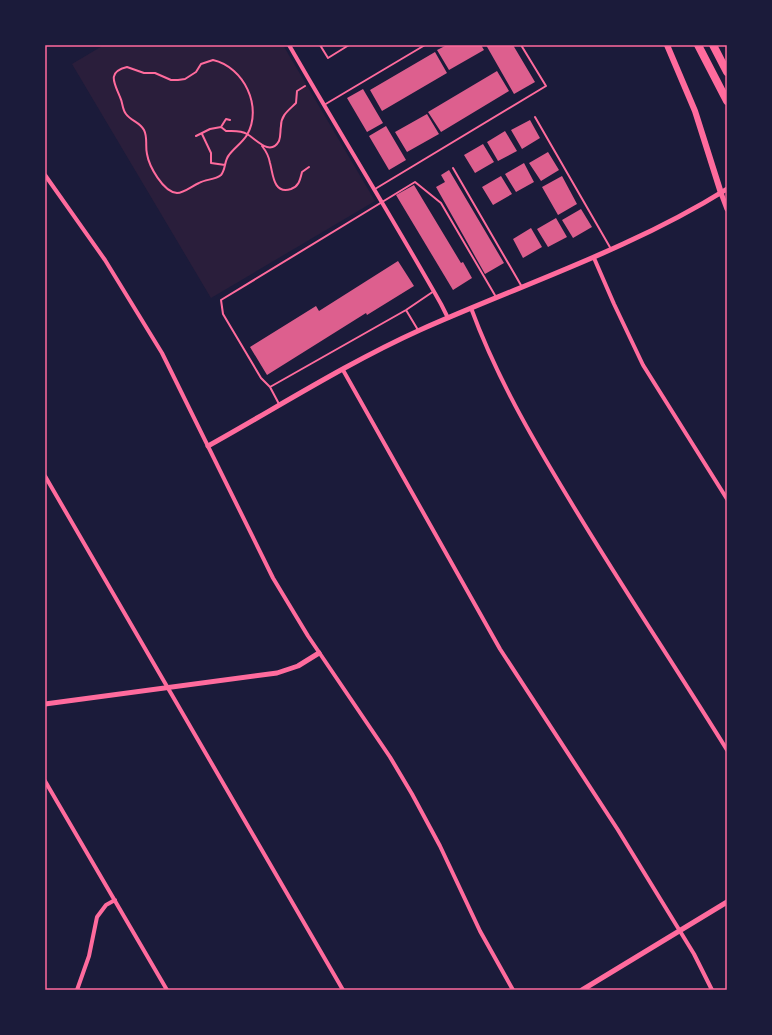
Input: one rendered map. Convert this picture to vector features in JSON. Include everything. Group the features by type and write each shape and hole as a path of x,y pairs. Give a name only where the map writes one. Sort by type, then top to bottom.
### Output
{"highway":[{"path":"698,45 727,101"},
{"path":"713,45 727,72"}],"main road":[{"path":"667,45 695,111 721,193"}],"street":[{"path":"289,45 355,160 383,202 448,318"},
{"path":"45,175 89,236 136,310 174,376 262,558 319,653 382,745 412,794 440,846 480,931 512,990"},
{"path":"208,446 343,370 418,331 612,250 669,223 727,189"},
{"path":"721,193 727,209"},
{"path":"594,258 643,365 727,499"},
{"path":"471,308 498,373 539,449 616,577 727,750"},
{"path":"343,370 500,649 618,830 703,970 712,990"},
{"path":"45,476 343,990"},
{"path":"45,704 277,673 298,666 319,653"},
{"path":"45,782 167,990"},
{"path":"77,990 89,956 97,918 106,905 115,900"},
{"path":"582,990 727,902"}],"lane":[{"path":"320,45 328,58 349,45"},
{"path":"323,105 425,45"},
{"path":"375,190 546,86 521,45"},
{"path":"536,117 612,250"},
{"path":"453,168 523,288"},
{"path":"280,406 270,387 261,378 223,314 221,300 415,182 440,203 496,298"},
{"path":"270,387 406,310 434,291"},
{"path":"406,310 418,331"}],"path":[{"path":"213,60 222,62 243,80 251,97 252,114 248,134 238,147 229,154 224,170 220,176 205,179 184,191 177,193 167,190 163,186 148,158 145,132 142,126 127,115 123,109 121,98 113,83 117,72 122,68 130,67 144,73 155,73 171,80 185,80 206,61 213,60"},
{"path":"221,126 226,131 240,131 248,134 261,145 269,148 275,146 279,141 282,119 287,110 296,103 297,91 310,83"},
{"path":"196,136 210,129 221,126 226,119 230,120"},
{"path":"202,134 211,153 211,163 225,165"},
{"path":"261,145 270,162 274,182 280,188 287,190 298,185 302,172 309,167"}],"shaded area":[{"path":"104,45 283,45 375,201 211,298 72,64"}],"building":[{"path":"447,45 481,45 484,50 449,70 437,50"},
{"path":"486,45 513,45 535,82 514,94"},
{"path":"435,52 447,73 382,111 370,90"},
{"path":"497,71 509,91 441,132 428,112"},
{"path":"363,89 383,123 367,132 347,98"},
{"path":"427,114 439,134 407,152 395,132"},
{"path":"530,120 540,138 522,149 511,130"},
{"path":"386,126 406,160 389,170 369,136"},
{"path":"505,131 517,151 498,161 487,142"},
{"path":"483,144 494,162 475,173 464,155"},
{"path":"548,152 559,170 541,181 529,163"},
{"path":"524,163 534,182 516,192 505,174"},
{"path":"449,170 504,263 485,274 436,187 445,182 441,175"},
{"path":"501,176 512,194 493,205 482,187"},
{"path":"562,176 577,204 558,215 542,187"},
{"path":"414,185 461,263 463,262 472,278 453,290 396,195"},
{"path":"581,209 592,227 573,238 562,220"},
{"path":"556,218 567,237 548,247 537,229"},
{"path":"531,228 542,247 523,258 513,239"},
{"path":"398,261 414,286 367,315 366,313 267,375 250,347 316,306 319,311"}]}
